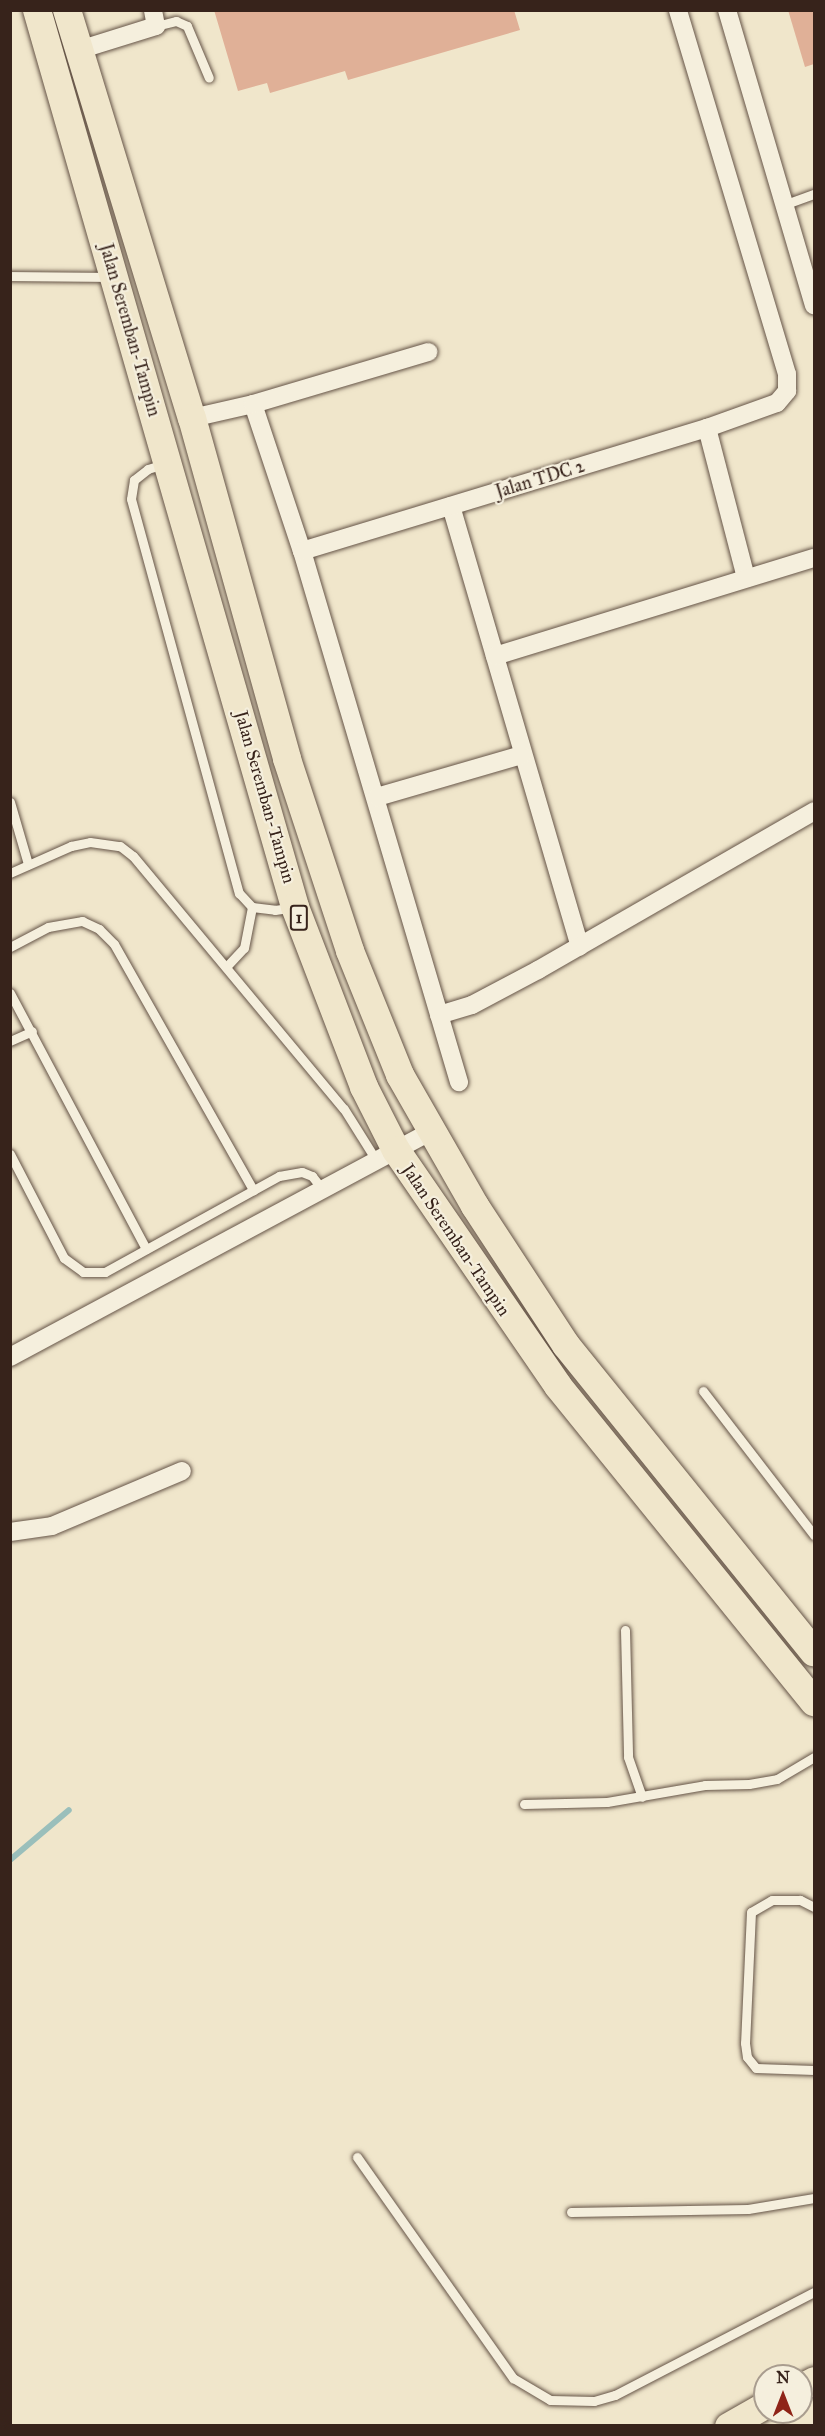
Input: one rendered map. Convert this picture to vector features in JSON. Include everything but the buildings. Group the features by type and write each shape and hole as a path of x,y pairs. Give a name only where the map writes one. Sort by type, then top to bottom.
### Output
{"highway":[{"name":"Jalan Seremban-Tampin","path":"37,10 169,462 295,907 364,1086 386,1155 558,1386 814,1702"},
{"name":"Jalan Seremban-Tampin","path":"67,10 192,418 287,759 350,951 400,1075 430,1132 566,1345 814,1652"},
{"path":"124,312 155,301"}],"main road":[{"path":"728,2426 753,2412"}],"street":[{"name":"Jalan TDC 2","path":"302,551 707,428 777,403 787,391 787,374 678,10"},
{"path":"727,10 814,305"},
{"path":"79,50 155,18"},
{"path":"192,418 253,404 428,352"},
{"path":"253,404 302,551 377,797 459,1082"},
{"path":"707,428 747,578"},
{"path":"451,506 522,756 580,946"},
{"path":"495,656 814,558"},
{"path":"377,797 522,756"},
{"path":"439,1015 472,1005 580,946 814,811"},
{"path":"10,1357 430,1132"},
{"path":"10,1532 52,1526 182,1471"}],"lane":[{"path":"155,18 176,21 187,26 209,78"},
{"path":"786,204 814,195"},
{"path":"10,276 114,277"},
{"path":"169,462 148,469 134,480 131,499 239,893 252,907 275,910 295,907"},
{"path":"10,802 28,864"},
{"path":"10,873 28,864 90,842 120,846 133,856 386,1155"},
{"path":"226,967 244,948 252,907"},
{"path":"10,947 48,927 82,921 99,928 114,944 253,1191"},
{"path":"10,993 146,1249"},
{"path":"10,1041 32,1031"},
{"path":"10,1154 64,1258 83,1272 105,1272 279,1176 302,1172 312,1176 323,1190"},
{"path":"704,1391 814,1535"},
{"path":"625,1630 628,1757 642,1797"},
{"path":"524,1804 642,1797 705,1785 777,1779 814,1757"},
{"path":"814,1907 800,1900 772,1900 751,1912 746,2043 747,2057 756,2068 814,2070"},
{"path":"357,2157 513,2378 550,2400 584,2402 615,2395 814,2292"},
{"path":"571,2212 748,2209 814,2198"}],"waterway":[{"path":"10,1860 69,1810"}]}
